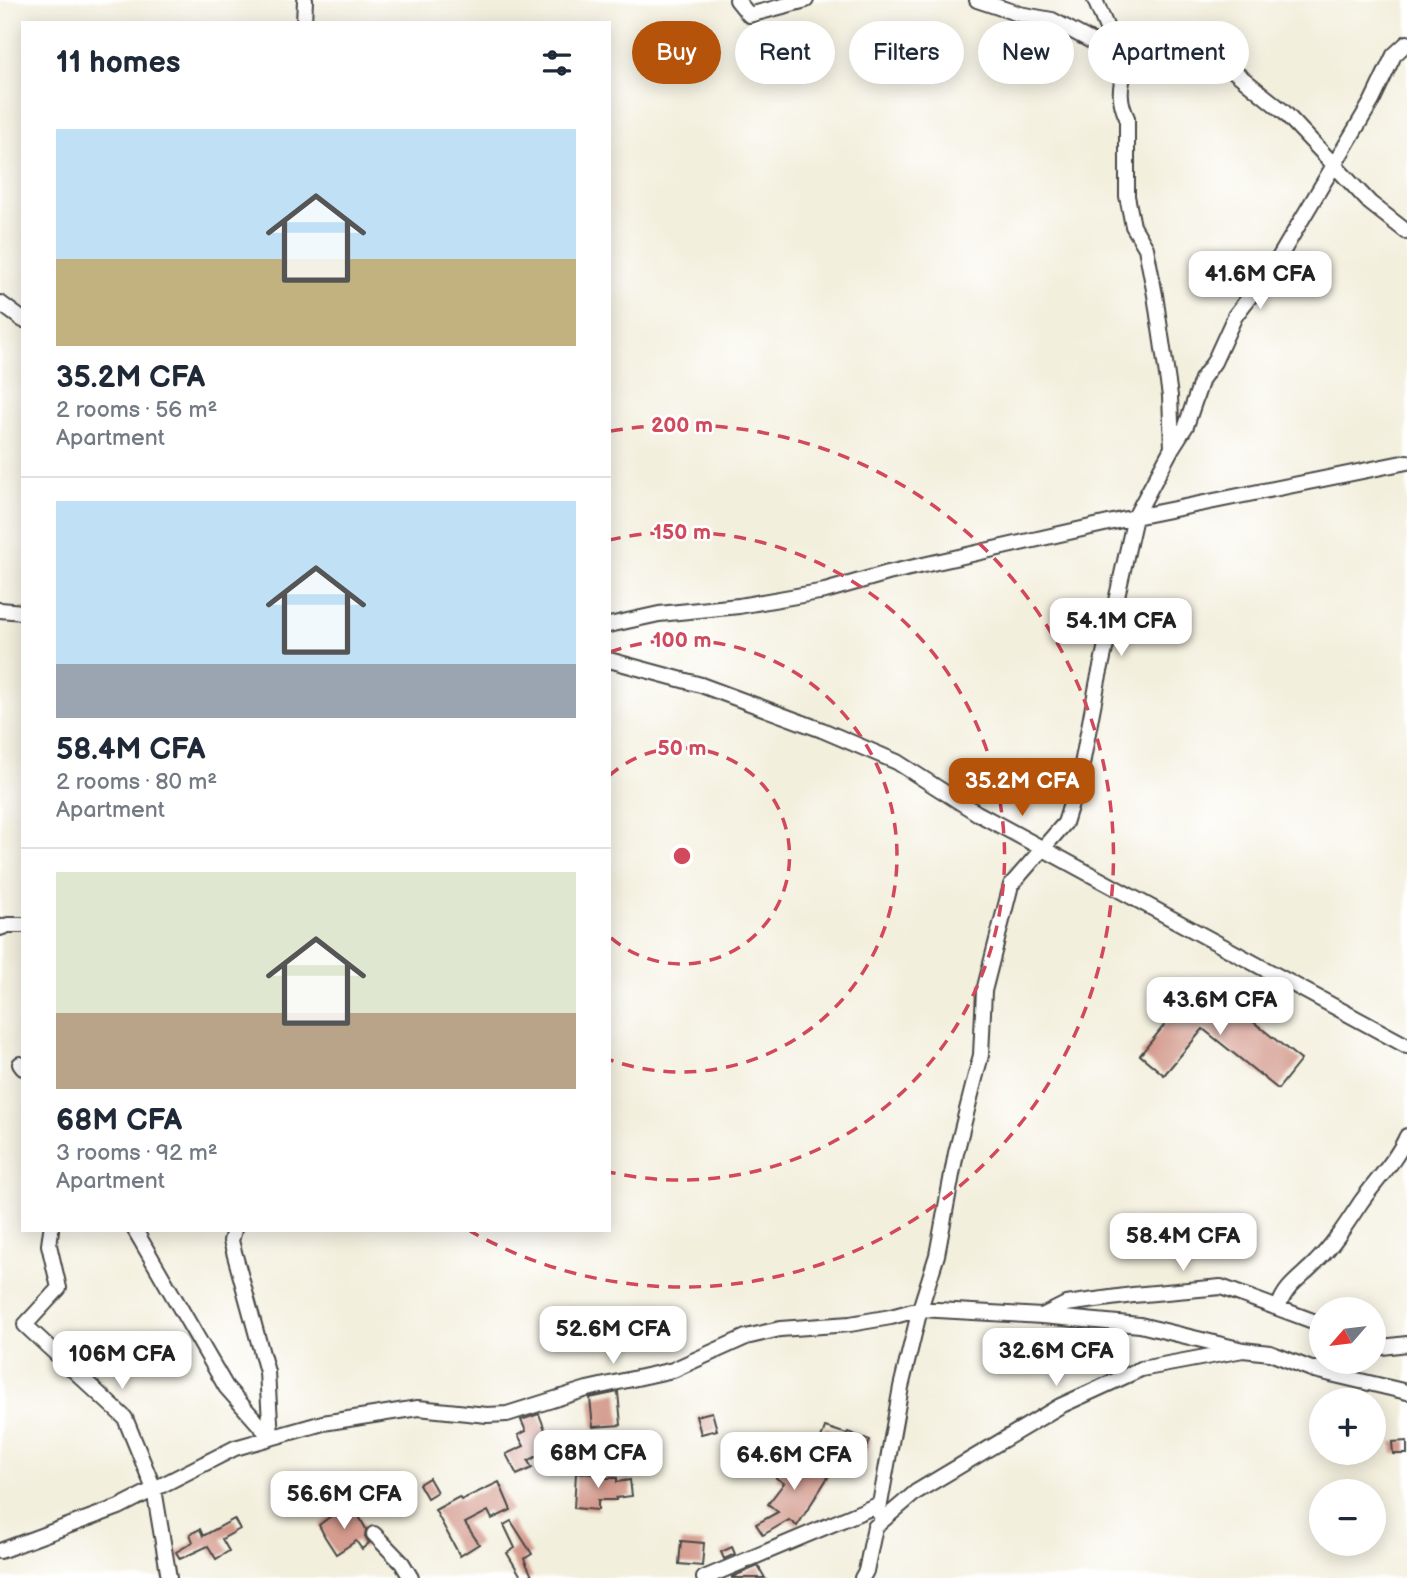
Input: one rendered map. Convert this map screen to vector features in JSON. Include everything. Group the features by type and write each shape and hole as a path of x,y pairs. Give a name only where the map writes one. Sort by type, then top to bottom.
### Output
{"street":[{"path":"304,0 304,21"},
{"path":"737,0 749,15 806,0"},
{"path":"977,0 1019,14 1052,20 1088,39"},
{"path":"1095,0 1103,21"},
{"path":"862,1578 866,1571 880,1504 901,1387 920,1309 937,1255 956,1153 981,1055 984,991 1011,885 1065,823 1080,775 1098,680 1135,517 1186,426 1202,379 1214,362 1235,316 1277,261 1372,101 1394,55 1407,43"},
{"path":"1120,84 1122,108 1127,117 1127,196 1133,226 1146,248 1155,295 1170,396 1172,448"},
{"path":"1249,84 1284,112 1370,204 1407,232"},
{"path":"0,303 21,319"},
{"path":"611,625 659,614 740,606 825,591 888,573 1135,517 1407,462"},
{"path":"0,610 21,612"},
{"path":"611,661 701,685 822,730 897,762 977,813 1407,1046"},
{"path":"0,928 21,925"},
{"path":"1279,1306 1282,1295 1315,1263 1347,1225 1400,1151 1407,1136"},
{"path":"51,1232 49,1245 59,1288 25,1325 125,1418 154,1489 169,1578"},
{"path":"136,1232 226,1387 271,1438"},
{"path":"233,1232 231,1241 267,1372 271,1438"},
{"path":"1042,1316 1066,1304 1221,1287 1309,1319"},
{"path":"0,1551 119,1507 235,1448 323,1423 418,1408 487,1415 507,1413 587,1389 673,1370 746,1337 780,1329 864,1322 920,1309 1140,1325 1243,1350 1270,1353 1309,1368"},
{"path":"1386,1346 1407,1344"},
{"path":"875,1527 916,1492 1060,1406 1141,1369 1243,1350"},
{"path":"1331,1374 1407,1392"},
{"path":"704,1578 880,1504"},
{"path":"374,1534 402,1563 411,1578"}],"building":[{"path":"1201,980 1301,1060 1278,1089 1203,1029 1164,1075 1140,1055"},
{"path":"618,1392 621,1425 593,1427 590,1398"},
{"path":"712,1412 717,1430 701,1434 696,1416"},
{"path":"539,1414 552,1448 528,1461 532,1468 517,1475 506,1454 524,1446 518,1435 526,1431 521,1420"},
{"path":"825,1427 870,1440 858,1473 836,1465 843,1445 821,1439"},
{"path":"1407,1441 1407,1454 1393,1454 1392,1442"},
{"path":"793,1451 830,1474 797,1526 789,1520 763,1535 756,1524 778,1512 768,1504 784,1483 776,1478"},
{"path":"576,1473 599,1474 599,1478 617,1478 617,1482 630,1480 632,1496 616,1500 598,1500 598,1510 574,1508"},
{"path":"429,1478 437,1492 427,1498 419,1484"},
{"path":"499,1482 511,1510 492,1519 488,1511 465,1523 479,1544 460,1556 435,1510 459,1497 461,1500"},
{"path":"339,1510 344,1518 356,1511 366,1529 365,1536 369,1543 362,1549 356,1541 336,1554 325,1537 319,1525"},
{"path":"234,1519 240,1529 222,1539 229,1551 216,1559 208,1546 180,1559 176,1552 193,1542 190,1534 200,1529 203,1536"},
{"path":"511,1521 532,1554 524,1559 533,1578 522,1578 507,1553 515,1548 504,1525"},
{"path":"681,1541 704,1543 702,1566 679,1564"},
{"path":"732,1547 735,1554 724,1559 721,1552"},
{"path":"758,1566 765,1578 732,1578 732,1577"}]}
